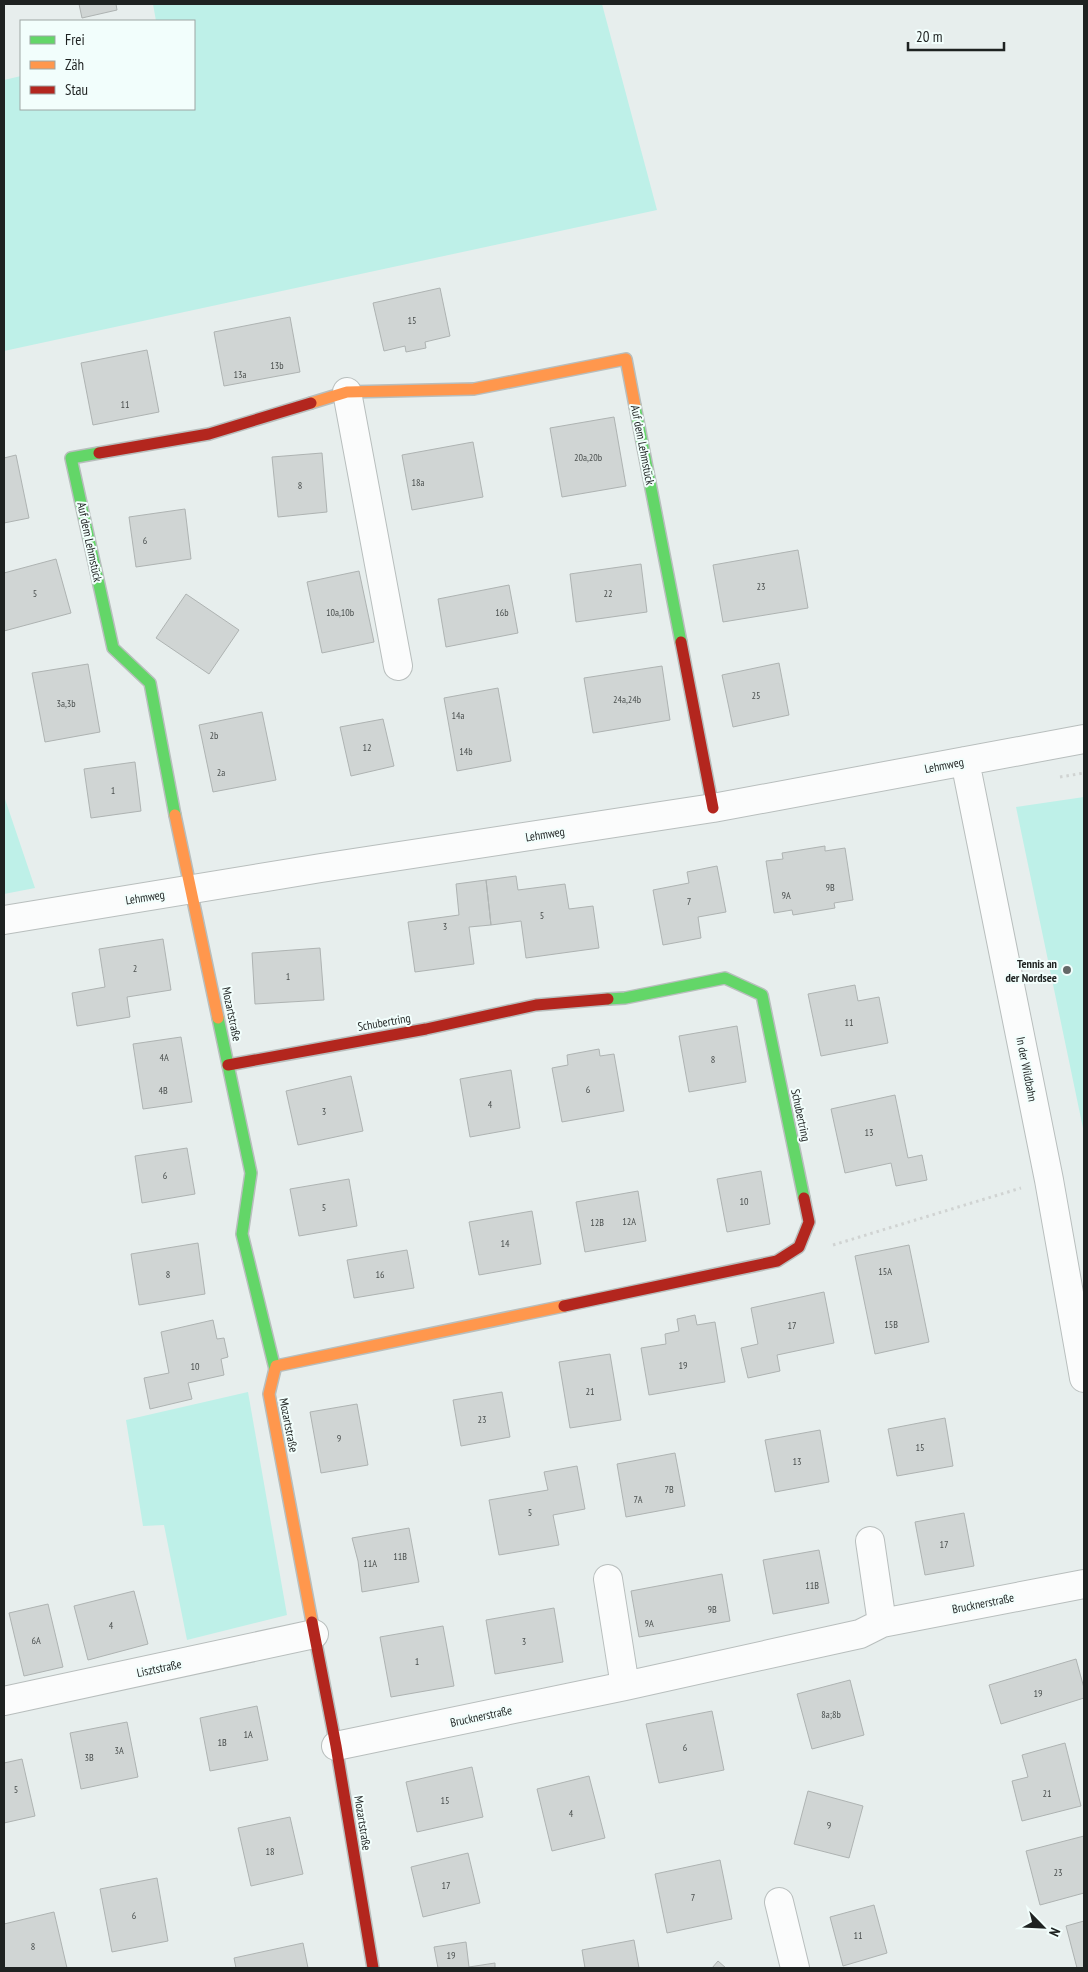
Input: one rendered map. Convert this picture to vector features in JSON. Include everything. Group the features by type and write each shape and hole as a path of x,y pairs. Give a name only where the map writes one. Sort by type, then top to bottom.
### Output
{"street":[{"name":"Auf dem Lehmstück","path":"190,890 150,683 113,648 72,458 208,434 347,392 474,389 626,359 713,808"},
{"path":"347,392 398,666"},
{"name":"Lehmweg","path":"4,920 713,808 1084,739"},
{"name":"In der Wildbahn","path":"965,761 1049,1180 1084,1378"},
{"name":"Mozartstraße","path":"190,890 251,1173 242,1234 276,1366 269,1394 336,1746 373,1968"},
{"name":"Schubertring","path":"228,1065 426,1029 536,1005 625,998 725,978 762,995 809,1222 799,1247 778,1261 276,1366"},
{"path":"870,1541 882,1623"},
{"path":"608,1579 625,1686"},
{"name":"Brucknerstraße","path":"336,1746 625,1686 860,1634 882,1623 1084,1584"},
{"name":"Lisztstraße","path":"4,1702 314,1634"},
{"path":"779,1902 795,1968"}],"path":[{"path":"824,1247 1049,1180"}],"green space":[{"path":"153,4 602,4 657,210 4,351 4,80 20,76 20,110 195,110 195,20 156,20"},
{"path":"4,796 35,888 4,894"},
{"name":"Tennis an der Nordsee","path":"1084,797 1084,1133 1016,807"},
{"path":"248,1392 287,1615 187,1640 164,1525 143,1526 126,1420"}],"building":[{"path":"79,4 116,4 117,10 82,18"},
{"path":"440,288 450,336 425,342 426,348 406,352 405,346 384,351 373,303"},
{"path":"290,317 300,372 224,386 214,332"},
{"path":"147,350 159,412 93,425 81,363"},
{"path":"614,417 626,486 562,497 550,428"},
{"path":"473,442 483,497 412,510 402,455"},
{"path":"322,453 327,512 278,517 272,457"},
{"path":"16,455 29,518 4,523 4,458"},
{"path":"185,509 191,559 136,567 129,517"},
{"path":"798,550 808,608 723,622 713,565"},
{"path":"56,559 71,613 4,631 4,573"},
{"path":"641,564 647,612 576,622 570,574"},
{"path":"359,571 374,642 322,653 307,582"},
{"path":"509,585 518,633 446,647 438,599"},
{"path":"186,594 239,630 209,674 156,638"},
{"path":"779,663 789,715 733,727 722,675"},
{"path":"88,664 100,732 45,742 32,673"},
{"path":"662,666 670,720 593,733 584,678"},
{"path":"498,688 511,761 457,771 444,698"},
{"path":"262,712 276,780 213,792 199,725"},
{"path":"383,719 394,766 351,776 340,727"},
{"path":"135,762 141,811 91,818 84,769"},
{"path":"825,846 825,851 845,848 853,900 834,903 835,908 793,915 792,910 774,913 766,861 783,859 782,853"},
{"path":"717,866 726,912 698,917 701,938 663,945 653,890 689,883 687,872"},
{"path":"516,876 518,890 565,884 569,909 593,906 599,948 526,958 521,921 491,925 486,880"},
{"path":"486,880 491,925 469,927 474,964 415,972 408,922 459,915 456,884"},
{"path":"163,939 171,990 127,997 130,1017 77,1026 72,993 105,987 99,949"},
{"path":"320,948 324,1000 255,1004 252,953"},
{"path":"855,985 858,1001 879,997 888,1043 821,1056 808,994"},
{"path":"737,1026 746,1082 689,1092 679,1036"},
{"path":"181,1037 192,1102 143,1109 133,1044"},
{"path":"599,1049 600,1056 614,1054 624,1111 562,1122 552,1068 568,1065 567,1055"},
{"path":"511,1070 520,1128 470,1137 460,1079"},
{"path":"351,1076 363,1131 298,1145 286,1091"},
{"path":"895,1095 908,1158 922,1155 927,1180 896,1186 891,1163 845,1173 831,1109"},
{"path":"187,1148 195,1194 142,1203 135,1156"},
{"path":"761,1171 770,1224 727,1232 717,1179"},
{"path":"349,1179 357,1226 299,1236 290,1189"},
{"path":"638,1191 646,1241 585,1252 576,1202"},
{"path":"532,1211 541,1264 479,1275 469,1222"},
{"path":"198,1243 205,1294 139,1305 131,1254"},
{"path":"909,1245 929,1342 875,1354 855,1256"},
{"path":"407,1250 414,1288 354,1298 347,1260"},
{"path":"824,1292 834,1343 777,1355 780,1371 748,1378 741,1348 758,1344 751,1308"},
{"path":"695,1315 697,1325 715,1322 725,1382 649,1395 641,1348 666,1344 665,1334 679,1331 677,1319"},
{"path":"213,1320 217,1339 224,1338 228,1357 221,1359 224,1375 188,1383 192,1399 150,1409 144,1378 169,1373 161,1332"},
{"path":"610,1354 621,1420 570,1428 559,1362"},
{"path":"502,1392 510,1437 461,1446 453,1400"},
{"path":"357,1404 368,1465 321,1473 310,1412"},
{"path":"945,1418 953,1466 897,1476 888,1429"},
{"path":"820,1430 829,1482 775,1492 765,1440"},
{"path":"675,1453 685,1506 626,1517 617,1464"},
{"path":"577,1466 585,1509 553,1515 559,1545 499,1555 489,1500 548,1490 544,1472"},
{"path":"964,1513 974,1566 925,1575 915,1522"},
{"path":"409,1528 419,1582 362,1592 358,1561 352,1538"},
{"path":"819,1550 829,1603 773,1614 763,1560"},
{"path":"722,1574 730,1621 639,1637 631,1591"},
{"path":"134,1591 148,1644 88,1660 74,1606"},
{"path":"48,1604 63,1667 24,1676 9,1613"},
{"path":"554,1608 563,1662 495,1674 486,1620"},
{"path":"443,1626 454,1686 391,1697 380,1637"},
{"path":"1076,1659 1084,1688 1084,1698 1001,1724 989,1685"},
{"path":"850,1680 864,1735 812,1749 797,1694"},
{"path":"257,1706 268,1760 210,1771 200,1718"},
{"path":"712,1711 724,1770 659,1783 646,1724"},
{"path":"127,1722 138,1777 81,1789 70,1733"},
{"path":"1065,1743 1081,1806 1022,1821 1012,1781 1028,1777 1022,1755"},
{"path":"22,1759 35,1816 4,1823 4,1763"},
{"path":"472,1767 483,1817 417,1832 406,1782"},
{"path":"589,1776 605,1838 552,1851 537,1789"},
{"path":"808,1791 863,1806 849,1858 794,1844"},
{"path":"290,1817 303,1874 251,1886 238,1828"},
{"path":"1084,1836 1084,1893 1040,1905 1026,1851"},
{"path":"468,1853 480,1903 423,1917 411,1867"},
{"path":"720,1860 732,1919 667,1933 655,1874"},
{"path":"157,1878 168,1941 112,1952 100,1889"},
{"path":"874,1905 887,1953 843,1966 830,1917"},
{"path":"54,1912 67,1968 4,1968 4,1924"},
{"path":"1084,1921 1084,1968 1077,1968 1066,1926"},
{"path":"634,1940 639,1968 585,1968 582,1950"},
{"path":"466,1942 469,1967 495,1963 495,1968 438,1968 434,1947"},
{"path":"303,1943 308,1968 236,1968 234,1958"},
{"path":"718,1961 726,1968 712,1968"}],"traffic: fast":[{"path":"635,406 681,642"},
{"path":"99,453 71,458 113,648 150,683 175,815"},
{"path":"608,999 625,998 725,978 762,995 804,1198"},
{"path":"218,1018 251,1173 242,1234 275,1369"}],"traffic: slow":[{"path":"311,403 347,392 474,389 626,359 635,406"},
{"path":"175,815 218,1018"},
{"path":"276,1366 564,1306"},
{"path":"275,1369 269,1394 312,1622"}],"traffic: jam":[{"path":"99,453 209,434 311,403"},
{"path":"681,642 713,808"},
{"path":"228,1065 426,1029 536,1005 608,999"},
{"path":"564,1306 777,1261 799,1247 809,1222 804,1198"},
{"path":"312,1622 336,1746 373,1968"}],"place":[{"name":"Tennis an der Nordsee","path":"1067,970"}]}
